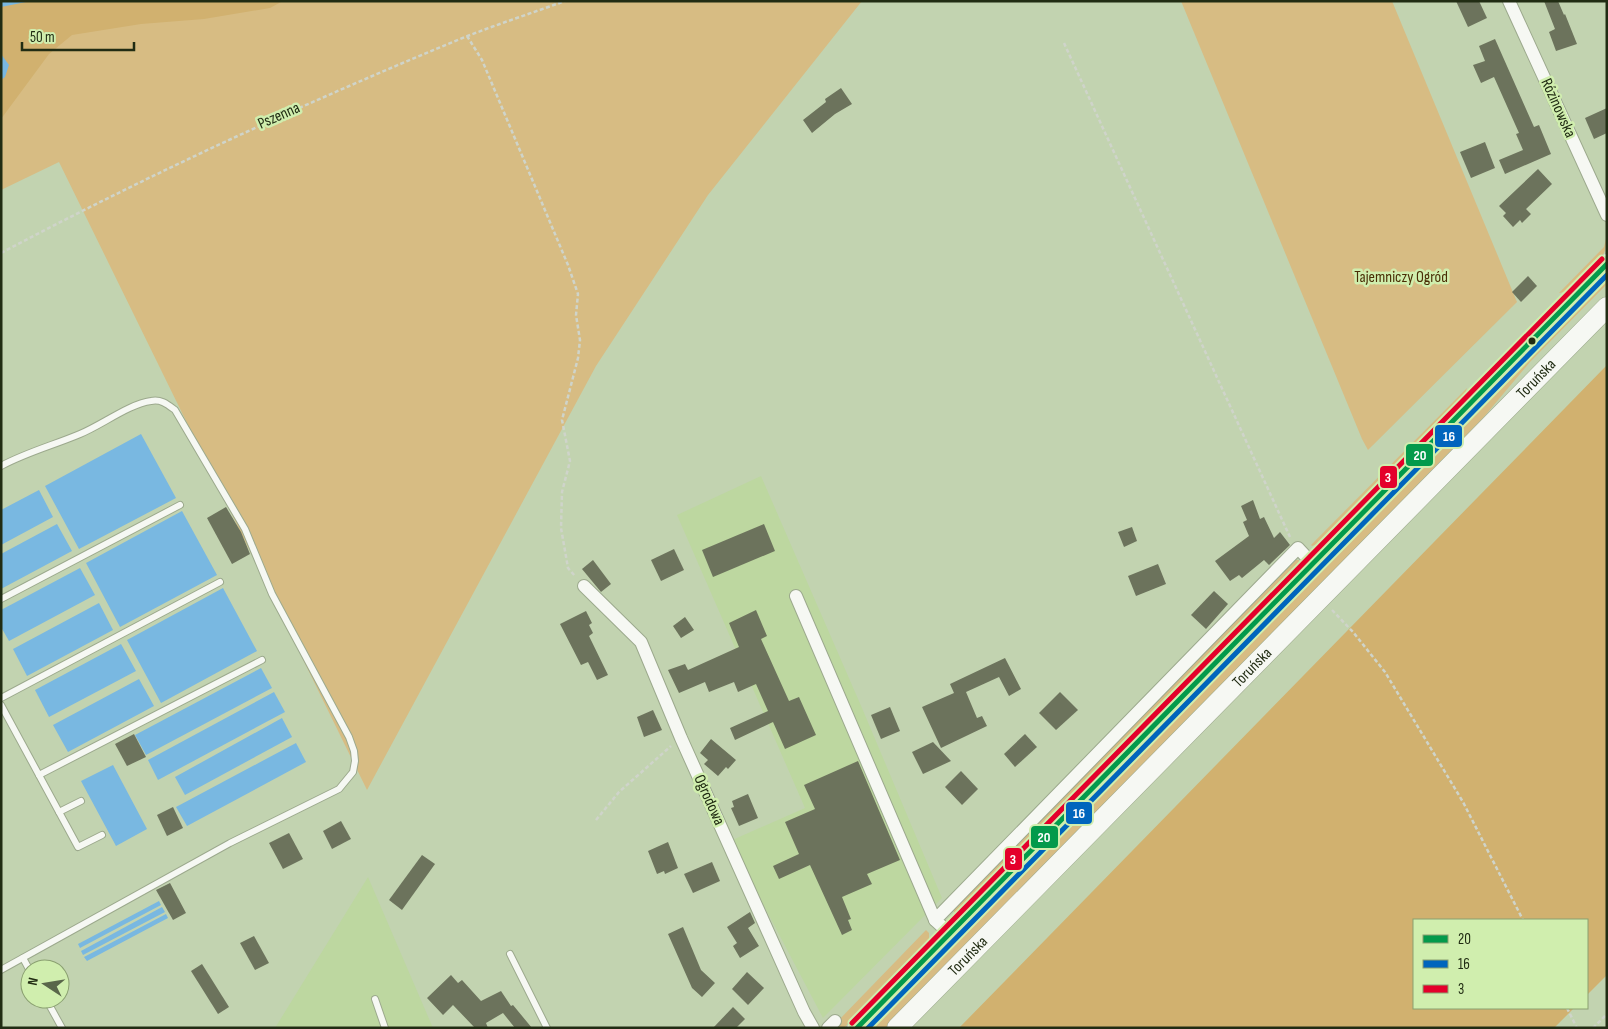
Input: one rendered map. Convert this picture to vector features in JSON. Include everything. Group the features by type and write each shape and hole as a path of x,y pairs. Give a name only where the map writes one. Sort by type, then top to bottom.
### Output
{"main road":[{"name":"Toruńska","path":"857,1028 942,926 1312,563 1607,264"},
{"name":"Toruńska","path":"897,1028 1607,307"}],"street":[{"name":"Rózinowska","path":"1509,1 1607,215"},
{"path":"796,596 942,926 1298,548 1312,563"},
{"name":"Ogrodowa","path":"584,586 641,642 681,738 804,1012 814,1028"}],"lane":[{"path":"1,466 40,448 80,434 138,404 159,401 166,403 175,410 245,529 272,594 349,737 355,761 353,772 339,789 230,843 1,970"},
{"path":"1,599 180,505"},
{"path":"1,698 220,582"},
{"path":"39,775 262,660"},
{"path":"1,704 78,847 102,835"},
{"path":"60,812 82,801"},
{"path":"510,954 547,1028"},
{"path":"375,999 385,1028"},
{"path":"52,1009 62,1028"}],"path":[{"name":"Pszenna","path":"1,253 70,216 278,116 466,36 565,1"},
{"path":"466,36 482,60 568,265 578,294 576,315 580,340 578,358 562,420 570,461 562,492 562,528 568,568 584,586"},
{"path":"1064,43 1292,542 1298,548"},
{"path":"1319,598 1353,632 1385,672 1463,802 1522,919"},
{"path":"596,820 619,792 681,738"},
{"path":"1568,1009 1577,1028"},
{"path":"1593,1028 1607,1014"}],"shaded area":[{"path":"1,1 283,1 270,8 204,19 141,24 72,35 49,54 1,119"},
{"path":"1607,365 1607,975 1588,994 1588,919 1413,919 1413,1009 1573,1009 1554,1028 959,1028"},
{"path":"761,476 942,898 823,1018 730,841 805,808 677,515"},
{"path":"368,877 433,1028 275,1028"}],"green space":[{"path":"1,1 862,1 708,195 596,366 367,790 59,162 1,190"},
{"name":"Tajemniczy Ogród","path":"1181,1 1392,1 1517,302 1368,450 1362,439"},
{"path":"1606,239 1605,251 1600,259 1570,288 1559,293 1604,247"},
{"path":"1607,278 1607,284 1530,362 1483,418 885,1028 870,1028"},
{"path":"1467,388 1464,397 1320,543 1312,546 1311,545"},
{"path":"1296,560 1299,560 1299,564 956,913 954,912 953,909"},
{"path":"926,930 929,933 929,941 844,1028 836,1028 837,1022"}],"water":[{"path":"1,1 31,1 1,7"},
{"path":"1,54 9,65 5,77 1,80"},
{"path":"141,434 176,498 79,549 45,486"},
{"path":"39,490 53,517 1,545 1,510"},
{"path":"182,511 217,575 120,627 86,563"},
{"path":"57,524 72,551 1,589 1,554"},
{"path":"80,568 95,595 9,641 1,627 1,610"},
{"path":"223,588 257,651 161,703 127,640"},
{"path":"99,603 113,630 27,676 13,649"},
{"path":"121,644 136,671 49,717 35,690"},
{"path":"261,668 272,688 146,755 135,735"},
{"path":"139,679 154,706 68,752 53,725"},
{"path":"274,692 285,712 158,780 148,760"},
{"path":"282,718 292,737 185,795 175,777"},
{"path":"296,743 306,762 187,826 176,807"},
{"path":"113,765 147,829 116,846 81,781"},
{"path":"159,901 161,905 80,948 78,944"},
{"path":"162,907 165,912 83,955 81,951"},
{"path":"166,914 168,918 87,961 84,957"}],"building":[{"path":"1456,1 1479,1 1487,18 1468,27"},
{"path":"1544,1 1558,1 1577,44 1556,51 1549,32 1555,29"},
{"path":"1495,39 1534,127 1539,125 1551,154 1505,174 1499,160 1523,150 1516,134 1519,133 1494,77 1481,83 1473,65 1485,61 1479,46"},
{"path":"841,88 852,104 835,114 812,133 803,120 826,102 825,99"},
{"path":"1607,108 1607,133 1594,139 1585,118"},
{"path":"1485,142 1495,168 1471,178 1460,152"},
{"path":"1538,169 1552,184 1526,209 1531,214 1522,223 1520,220 1513,227 1503,216 1506,213 1499,206"},
{"path":"1528,276 1537,286 1521,302 1512,292"},
{"path":"1253,500 1260,519 1264,517 1274,538 1280,532 1290,545 1269,565 1264,560 1242,578 1239,575 1230,581 1215,561 1249,536 1243,522 1247,520 1241,506"},
{"path":"226,507 241,532 250,554 232,564 207,518"},
{"path":"764,524 775,551 713,577 702,550"},
{"path":"1132,527 1137,541 1124,547 1118,532"},
{"path":"674,549 684,570 661,581 651,560"},
{"path":"593,560 611,584 601,592 582,569"},
{"path":"1158,564 1166,584 1136,596 1128,576"},
{"path":"1214,591 1228,604 1206,629 1191,615"},
{"path":"756,610 767,636 761,639 789,701 799,697 816,735 785,749 773,722 735,740 730,728 768,711 756,684 738,692 734,682 709,692 705,682 679,693 668,670 685,664 688,670 739,647 729,623"},
{"path":"586,611 592,623 589,625 593,633 589,636 608,675 597,680 588,662 581,665 560,624"},
{"path":"685,617 694,630 681,638 673,626"},
{"path":"1005,658 1021,689 1009,696 999,677 966,692 977,718 982,716 987,726 941,748 922,707 954,693 950,684"},
{"path":"1060,692 1078,710 1056,730 1039,713"},
{"path":"890,707 900,731 881,739 871,715"},
{"path":"653,710 662,730 644,737 637,717"},
{"path":"134,734 146,757 127,766 115,744"},
{"path":"1025,734 1037,747 1015,767 1004,754"},
{"path":"711,739 736,760 718,776 704,764 708,760 700,753"},
{"path":"933,742 951,761 923,774 912,752"},
{"path":"858,761 900,860 867,874 872,884 842,897 851,919 848,920 852,930 842,935 810,865 779,879 773,866 799,854 785,822 815,809 804,785"},
{"path":"961,771 978,789 962,805 945,787"},
{"path":"748,794 758,818 739,826 731,808 734,807 732,801"},
{"path":"173,807 183,828 167,836 157,815"},
{"path":"341,821 351,839 332,849 323,831"},
{"path":"289,833 303,859 283,869 269,843"},
{"path":"668,842 678,868 665,874 664,871 657,874 648,851"},
{"path":"422,855 435,864 402,910 389,900"},
{"path":"712,862 720,881 693,893 684,874"},
{"path":"170,883 186,913 173,920 156,890"},
{"path":"750,912 755,923 748,928 759,946 740,958 733,946 737,943 727,927"},
{"path":"683,927 701,970 715,983 702,997 692,988 668,934"},
{"path":"254,936 269,963 255,970 240,943"},
{"path":"202,964 229,1007 218,1014 191,971"},
{"path":"747,972 764,988 748,1005 732,989"},
{"path":"451,975 458,983 462,980 481,1001 501,991 511,1006 513,1005 532,1028 515,1028 503,1013 486,1023 488,1028 475,1028 453,1005 443,1015 427,998"},
{"path":"733,1007 745,1019 736,1028 713,1028"}],"transit line":[{"name":"3","path":"852,1023 1602,259"},
{"name":"20","path":"857,1028 1607,264"},
{"name":"16","path":"868,1028 1607,275"}]}
